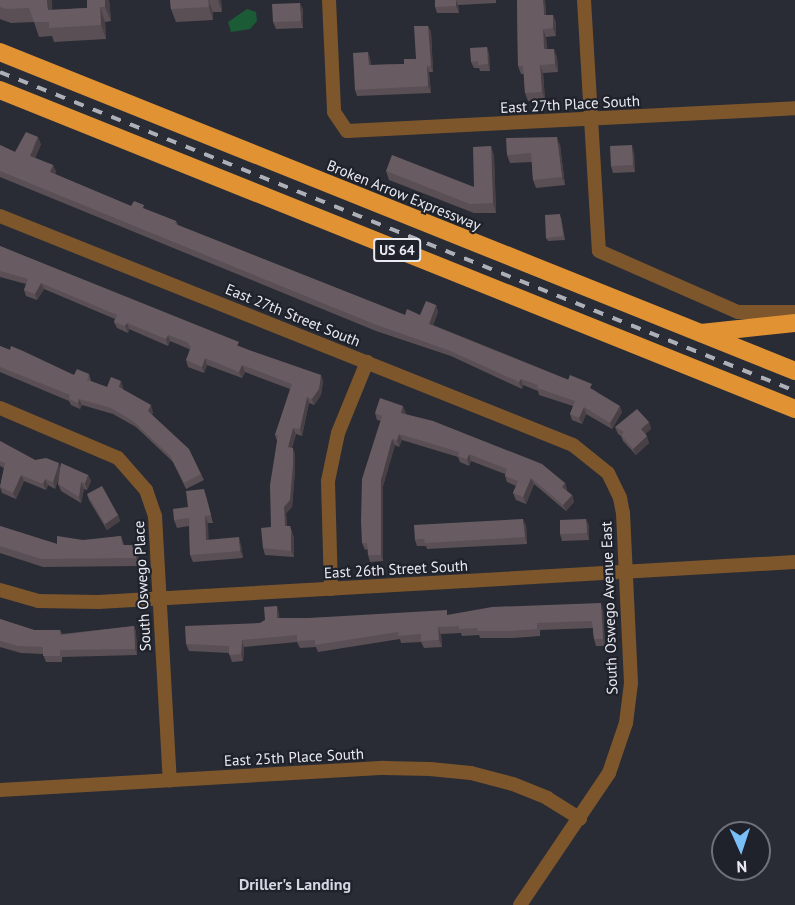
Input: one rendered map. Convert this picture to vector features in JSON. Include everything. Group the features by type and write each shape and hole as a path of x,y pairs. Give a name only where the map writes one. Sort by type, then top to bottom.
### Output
{"highway":[{"name":"Broken Arrow Expressway","path":"0,52 795,371"},
{"name":"US 64","path":"0,90 795,409"},
{"path":"700,333 795,323"}],"street":[{"name":"East 27th Place South","path":"329,0 334,112 347,131 795,108"},
{"path":"584,0 597,246 615,261 738,312 795,312"},
{"name":"East 27th Street South","path":"0,216 573,445"},
{"path":"331,589 328,481 338,433 367,362"},
{"name":"South Oswego Place","path":"0,408 102,449 136,475 155,516 170,781"},
{"name":"South Oswego Avenue East","path":"520,905 609,773 626,723 631,683 620,498 599,463 573,445"},
{"name":"East 26th Street South","path":"0,590 38,601 62,602 795,562"},
{"name":"East 25th Place South","path":"0,790 384,768 430,769 471,773 513,784 547,798 580,819"}],"green space":[{"path":"247,9 256,12 257,21 250,29 231,32 228,22"}],"building":[{"path":"0,0 47,0 48,10 87,8 87,0 105,0 105,7 100,7 101,25 49,28 49,22 34,22 29,8 6,9 0,7"},
{"path":"170,0 208,0 209,7 171,9"},
{"path":"435,0 456,0 456,6 435,7"},
{"path":"517,0 543,0 544,15 553,15 553,28 543,29 544,49 554,49 555,64 540,65 542,92 525,93 523,66 518,66"},
{"path":"300,3 301,21 273,22 272,4"},
{"path":"414,26 428,26 431,66 427,66 428,86 355,90 353,53 368,52 369,65 404,64 404,59 416,59"},
{"path":"487,47 488,64 478,65 478,61 471,62 470,48"},
{"path":"26,132 38,137 30,156 53,165 50,172 131,206 134,201 144,205 143,208 176,221 175,224 405,315 407,309 420,315 426,301 436,305 429,324 568,380 570,375 592,384 590,388 620,406 610,423 584,407 579,418 570,414 575,401 537,388 538,385 521,379 519,382 448,350 374,324 0,171 0,145 15,152"},
{"path":"557,137 562,177 533,180 531,153 507,155 506,138"},
{"path":"632,145 633,165 611,166 610,146"},
{"path":"491,146 493,203 470,204 386,171 392,155 474,187 473,147"},
{"path":"560,214 563,236 546,238 545,215"},
{"path":"0,246 239,342 237,346 321,375 319,389 312,399 307,397 300,429 293,428 288,447 293,448 293,464 290,500 284,507 285,526 290,526 291,531 291,551 263,548 261,528 271,527 270,485 278,435 275,435 292,384 242,365 239,372 205,358 202,367 186,360 191,347 187,342 168,335 166,339 127,323 125,326 114,322 117,315 41,283 35,294 24,290 28,279 0,271"},
{"path":"0,346 10,350 11,346 74,375 77,369 89,374 87,380 107,387 111,377 121,381 119,387 151,405 148,411 189,449 201,474 184,483 170,456 133,421 111,408 79,399 78,403 69,399 70,395 0,367"},
{"path":"380,398 403,406 401,413 433,421 542,464 565,483 562,487 572,495 563,505 531,478 523,497 513,493 518,481 505,476 507,469 469,454 467,459 458,456 459,452 399,434 397,440 392,439 381,480 381,555 368,555 367,543 362,543 362,479 382,416 375,413"},
{"path":"637,409 649,422 641,429 647,436 633,449 621,435 624,432 615,427"},
{"path":"0,441 35,460 46,458 59,463 53,482 45,479 43,484 21,475 13,493 0,487 5,463 0,461"},
{"path":"61,463 88,475 85,483 81,482 79,497 58,484"},
{"path":"102,486 118,515 105,524 87,494"},
{"path":"204,489 211,515 205,516 206,540 239,537 240,551 190,555 189,518 174,520 173,509 188,507 186,491"},
{"path":"523,519 525,537 425,543 424,539 415,540 414,525"},
{"path":"586,519 587,533 560,534 560,520"},
{"path":"0,526 57,544 57,536 83,540 121,536 122,545 135,545 136,558 41,559 0,546"},
{"path":"601,603 603,639 594,639 592,621 537,623 537,629 510,631 478,631 477,628 459,629 459,626 438,627 439,640 421,641 421,634 399,636 398,632 315,645 315,640 297,641 297,635 242,640 241,654 229,655 229,646 186,644 185,626 260,623 265,620 264,607 277,606 277,618 309,618 447,610 447,615 492,607"},
{"path":"0,619 34,630 60,630 60,635 134,626 135,649 60,650 60,656 43,656 43,647 18,646 0,641"}],"railway":[{"path":"0,72 795,391"}],"district":[{"name":"Driller's Landing","path":"295,884"}]}
